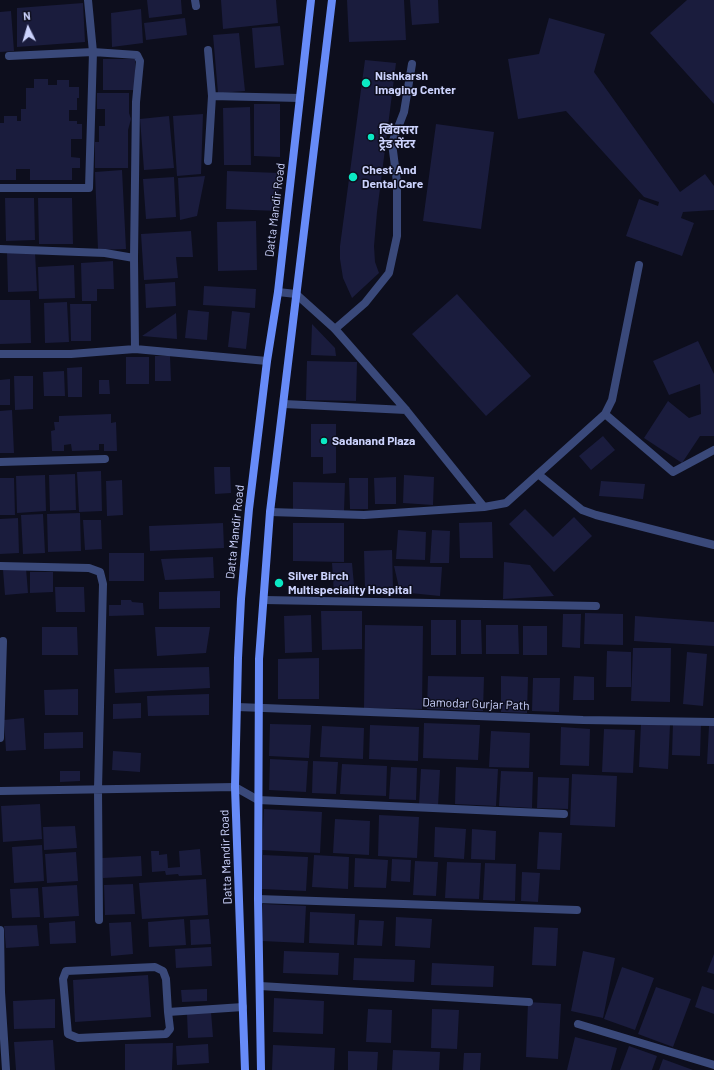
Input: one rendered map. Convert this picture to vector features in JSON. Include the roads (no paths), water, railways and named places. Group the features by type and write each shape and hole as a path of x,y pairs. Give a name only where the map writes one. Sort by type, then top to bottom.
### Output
{"main road":[{"name":"Datta Mandir Road","path":"245,1070 235,787 238,658 242,584 249,509 267,361 278,292 311,0"},
{"path":"262,1070 258,899 259,659 270,512 332,0"}],"street":[{"path":"0,188 89,188 93,52 88,0"},
{"path":"208,50 212,96 208,161"},
{"path":"9,56 93,52 137,55 140,61 136,102 134,258 135,349"},
{"path":"335,329 365,303 389,273 397,236 398,182 392,142 404,112 412,64"},
{"path":"212,96 300,98"},
{"path":"0,249 105,253 134,258"},
{"path":"270,512 364,515 484,507 506,502 605,414 612,400 639,265"},
{"path":"278,292 296,294 335,329 406,410 484,507"},
{"path":"0,354 71,354 135,349 267,361"},
{"path":"284,404 406,410"},
{"path":"605,414 673,472 714,450"},
{"path":"0,462 105,459"},
{"path":"538,474 582,510 596,515 714,545"},
{"path":"0,566 89,568 100,572 103,584 98,789 99,920"},
{"path":"264,600 596,606"},
{"path":"0,738 3,641"},
{"name":"Damodar Gurjar Path","path":"237,707 583,720 714,722"},
{"path":"0,791 235,787 258,800 564,814"},
{"path":"258,899 577,910"},
{"path":"0,930 1,992 6,1070"},
{"path":"154,967 163,971 166,979 168,1012 170,1030 166,1034 78,1038 68,1034 63,979 66,971 154,967"},
{"path":"260,986 528,1002"},
{"path":"168,1012 243,1007"},
{"path":"578,1024 714,1065"}],"place":[{"name":"Nishkarsh Imaging Center","path":"366,83"},
{"name":"खिंवसरा ट्रेड सेंटर","path":"371,137"},
{"name":"Chest And Dental Care","path":"353,177"},
{"name":"Sadanand Plaza","path":"324,441"},
{"name":"Silver Birch Multispeciality Hospital","path":"279,583"}]}
